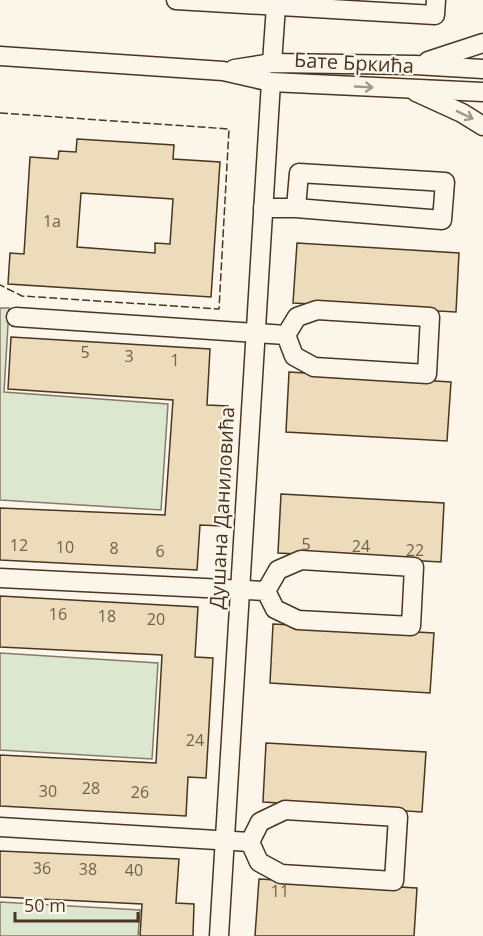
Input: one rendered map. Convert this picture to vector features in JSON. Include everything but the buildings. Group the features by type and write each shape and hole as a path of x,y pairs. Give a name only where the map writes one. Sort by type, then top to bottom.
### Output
{"street":[{"path":"176,0 435,15 436,0"},
{"name":"Душана Даниловића","path":"219,936 276,6"},
{"path":"415,65 483,43"},
{"name":"Бате Бркића","path":"0,56 272,73 409,89 483,92"},
{"name":"Бате Бркића","path":"272,73 415,65 483,69"},
{"path":"409,89 462,113 483,126"},
{"path":"263,208 296,208 442,220 445,182 299,173 296,208"},
{"path":"317,310 430,317 427,374 314,367 294,356 286,335 297,317 317,310"},
{"path":"16,317 286,335"},
{"path":"302,560 414,567 411,626 298,620 274,609 266,591 278,570 302,560"},
{"path":"0,578 266,591"},
{"path":"285,810 398,816 394,881 281,874 259,862 250,842 260,822 285,810"},
{"path":"0,827 250,842"}],"green space":[{"path":"0,308 9,308 4,392 168,404 161,510 0,500"},
{"path":"0,653 158,663 152,759 0,750"},
{"path":"0,902 140,910 138,936 0,936"}],"fence":[{"path":"0,113 229,129 219,309 22,296 0,285"}]}
